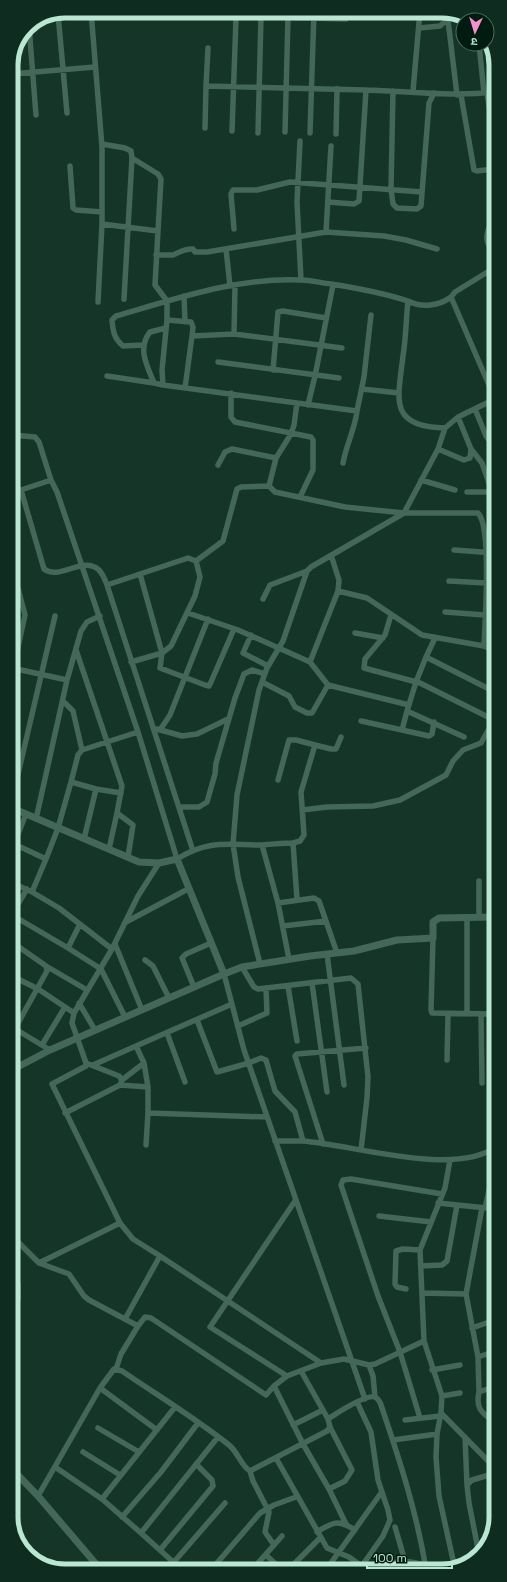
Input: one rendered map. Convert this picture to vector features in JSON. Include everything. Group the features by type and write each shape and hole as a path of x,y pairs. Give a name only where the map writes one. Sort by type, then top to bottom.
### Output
{"street":[{"path":"92,18 102,144 102,224 98,302"},
{"path":"232,131 236,18"},
{"path":"258,133 261,18"},
{"path":"284,132 288,18"},
{"path":"310,133 313,18 346,19"},
{"path":"413,91 420,18"},
{"path":"58,19 67,113"},
{"path":"419,28 440,26 448,19"},
{"path":"448,19 459,95 474,170 489,169"},
{"path":"30,35 36,115"},
{"path":"205,128 208,48"},
{"path":"480,52 489,110"},
{"path":"18,73 95,67"},
{"path":"206,86 413,91 459,95 489,93"},
{"path":"336,134 337,89"},
{"path":"328,202 357,203 360,186 366,90"},
{"path":"393,91 391,188 393,204 396,208 419,208 422,192 429,103 434,93"},
{"path":"300,141 297,202 301,280"},
{"path":"102,144 125,148 130,151 132,158 124,299"},
{"path":"326,232 331,146"},
{"path":"132,158 158,174 161,179 155,285 167,301 167,320 162,370 163,385"},
{"path":"70,166 73,208 76,210 102,212"},
{"path":"234,229 231,194 233,190 257,190 285,183 298,182 391,188 422,192"},
{"path":"102,224 158,231"},
{"path":"489,229 486,238 489,247"},
{"path":"156,255 173,255 179,250 189,249 193,249 195,252 207,252 326,232 384,236 406,240 437,249"},
{"path":"226,249 233,286 234,334"},
{"path":"143,345 123,346 117,341 114,335 112,320 116,316 184,296 255,282 301,280 332,284 390,295 415,304 435,305 443,303 455,292 489,271"},
{"path":"308,406 332,284"},
{"path":"184,296 185,322"},
{"path":"451,297 489,385"},
{"path":"408,301 398,404 402,413 414,424 431,428 445,428"},
{"path":"273,370 277,314 280,311 326,318"},
{"path":"343,463 346,447 354,427 362,389 371,315"},
{"path":"167,320 191,322 193,324 185,388"},
{"path":"154,383 145,364 143,345 150,332 166,328"},
{"path":"192,336 234,334 276,341 342,348"},
{"path":"218,362 339,378"},
{"path":"107,376 163,385 231,393 308,406 357,411"},
{"path":"362,389 399,393"},
{"path":"231,393 231,417 234,422 291,434 308,435 313,440 313,470 300,497"},
{"path":"263,599 270,584 307,571 331,555 404,513 438,449 445,428 458,417 489,402"},
{"path":"269,486 276,458 291,434 296,418 297,404"},
{"path":"475,409 489,440"},
{"path":"458,417 471,449 482,463 489,480"},
{"path":"18,436 35,437 39,442 51,480 57,492 180,857 188,889 224,974 249,1063 364,1399"},
{"path":"218,465 225,452 232,449 276,458"},
{"path":"438,449 464,460 470,458 471,449"},
{"path":"18,491 51,480"},
{"path":"421,480 456,490"},
{"path":"196,561 223,541 237,489 241,487 269,486 275,492 345,507 404,513 478,512 481,519 487,552 484,646"},
{"path":"21,490 44,569 48,572 55,573 82,565 100,571 107,585 192,851"},
{"path":"467,492 489,492"},
{"path":"454,550 487,552"},
{"path":"310,662 338,591 338,574 331,555"},
{"path":"107,585 188,558 196,561"},
{"path":"132,662 162,652 171,646 188,613 200,576 196,561"},
{"path":"260,964 238,877 233,844 237,795 248,737 262,682 268,666 283,641 307,571"},
{"path":"140,574 162,652 160,668 208,686 234,629"},
{"path":"449,581 486,583"},
{"path":"338,591 367,598 422,635 484,646 489,648"},
{"path":"18,593 25,615 18,646"},
{"path":"445,612 485,615"},
{"path":"188,613 208,619 280,647 310,662 328,685 408,708 464,737"},
{"path":"392,615 383,638 365,659 364,668 416,682 489,717"},
{"path":"18,775 54,616"},
{"path":"36,819 67,680 81,631 87,622 100,616"},
{"path":"160,730 167,720 208,619"},
{"path":"355,633 383,638"},
{"path":"251,636 243,653 268,666"},
{"path":"402,730 416,682 435,638"},
{"path":"76,650 122,786 109,849"},
{"path":"426,657 489,689"},
{"path":"18,669 67,680"},
{"path":"179,807 199,807 207,802 228,719 246,672 252,670 265,674"},
{"path":"262,682 289,696 296,707 308,713 312,713 328,685"},
{"path":"63,701 73,711 82,750"},
{"path":"153,728 182,736 197,734 228,719"},
{"path":"361,721 428,736 432,734 434,722"},
{"path":"302,810 327,807 373,806 400,800 446,775 453,761 463,750 481,743 489,730"},
{"path":"18,907 30,891 46,859 58,828 78,755 82,750 138,732"},
{"path":"278,780 289,740 296,740 330,749 336,749 341,737"},
{"path":"18,811 139,862 159,862 180,857 192,851 216,843 262,845 300,841 303,839 301,792 315,745"},
{"path":"71,782 96,789 121,793"},
{"path":"84,839 96,789"},
{"path":"117,813 133,825 128,857"},
{"path":"18,832 26,814"},
{"path":"293,842 297,899"},
{"path":"18,845 46,859"},
{"path":"262,845 278,903 289,959"},
{"path":"159,862 141,889 114,946 74,1013 72,1023 86,1066 52,1084 120,1223 133,1239 321,1363"},
{"path":"479,881 479,917"},
{"path":"18,886 30,891 114,946 142,1010"},
{"path":"126,922 188,889"},
{"path":"278,903 297,899 317,899 337,953"},
{"path":"489,917 467,917 436,920 433,922 431,1010 436,1014 489,1014"},
{"path":"467,917 467,1014"},
{"path":"18,919 101,969 125,1017"},
{"path":"283,926 326,921"},
{"path":"68,948 80,924"},
{"path":"20,1066 50,1050 242,966 354,951 398,940 433,938"},
{"path":"194,987 182,958 186,954 211,943"},
{"path":"18,946 46,966 87,990"},
{"path":"327,954 332,981 344,1085"},
{"path":"145,960 153,966 169,998"},
{"path":"18,1022 38,990 47,971 46,966"},
{"path":"242,966 256,988 288,986 351,978 358,984 366,1048 368,1088 361,1150"},
{"path":"18,979 74,1013"},
{"path":"312,983 327,1092"},
{"path":"288,986 297,1041"},
{"path":"238,1026 267,1013 266,988"},
{"path":"79,1003 95,1030"},
{"path":"93,1065 232,1004"},
{"path":"42,1045 65,1007"},
{"path":"447,1060 448,1014"},
{"path":"481,1014 482,1083"},
{"path":"197,1020 217,1072 261,1058 266,1060 276,1091 295,1112 304,1141"},
{"path":"18,1033 50,1050"},
{"path":"167,1033 185,1082"},
{"path":"136,1046 144,1063 148,1087 146,1145"},
{"path":"323,1144 294,1056 297,1054 321,1051 366,1048"},
{"path":"86,1063 119,1076 121,1083"},
{"path":"65,1113 121,1083 144,1063"},
{"path":"121,1083 148,1087"},
{"path":"148,1113 267,1117"},
{"path":"275,1141 304,1141 361,1150 450,1160 479,1156 489,1151"},
{"path":"450,1160 447,1182 420,1250 424,1341 432,1370 442,1396 437,1434 436,1457 439,1496 454,1562"},
{"path":"420,1418 400,1352 378,1296 341,1189 341,1182 346,1179 351,1179 442,1194"},
{"path":"489,1187 483,1208 466,1294 478,1357 479,1392 477,1401 479,1409 489,1418"},
{"path":"287,1376 210,1327 295,1201"},
{"path":"438,1203 489,1209"},
{"path":"421,1266 442,1265 447,1261 457,1205"},
{"path":"379,1216 431,1222"},
{"path":"39,1262 120,1223"},
{"path":"18,1242 39,1262 69,1274 84,1296 138,1326"},
{"path":"406,1289 397,1287 395,1284 396,1254 400,1249 420,1250"},
{"path":"125,1319 160,1256"},
{"path":"18,1284 18,1299"},
{"path":"423,1294 466,1294"},
{"path":"38,1496 100,1388 111,1371 116,1369 121,1354 145,1317 151,1318 266,1395 274,1386 287,1376 321,1363 344,1358 369,1365 375,1364 424,1341"},
{"path":"472,1328 489,1322"},
{"path":"478,1357 489,1353"},
{"path":"369,1365 374,1381 375,1397 378,1398 382,1408 412,1504 425,1564"},
{"path":"432,1370 460,1365"},
{"path":"116,1369 175,1407 235,1450 246,1468 250,1471 253,1481 267,1508 270,1517 265,1526 265,1532 274,1545"},
{"path":"301,1371 328,1419 330,1427 352,1470 346,1481 329,1489"},
{"path":"274,1386 346,1524"},
{"path":"100,1388 157,1430"},
{"path":"479,1392 489,1388"},
{"path":"442,1396 460,1393"},
{"path":"328,1419 357,1402 375,1397"},
{"path":"357,1402 371,1432 378,1480 390,1520 383,1536 363,1564"},
{"path":"102,1499 175,1407"},
{"path":"293,1425 323,1410"},
{"path":"405,1420 440,1415 465,1437 489,1463"},
{"path":"122,1517 161,1472 198,1423"},
{"path":"250,1471 327,1431 330,1427"},
{"path":"98,1428 139,1452"},
{"path":"393,1440 437,1434"},
{"path":"141,1533 218,1437"},
{"path":"465,1437 469,1503 478,1547"},
{"path":"83,1452 120,1476"},
{"path":"276,1458 296,1497 327,1548 340,1553 355,1564"},
{"path":"160,1550 213,1486 212,1480 196,1464"},
{"path":"55,1467 102,1499 174,1562 225,1503"},
{"path":"18,1475 38,1496 96,1564"},
{"path":"467,1485 472,1480 489,1475"},
{"path":"331,1564 381,1493"},
{"path":"216,1564 255,1519 267,1508 296,1497"},
{"path":"317,1532 334,1523 346,1524 355,1530"},
{"path":"395,1527 405,1561"},
{"path":"257,1564 282,1536"},
{"path":"294,1564 320,1538"},
{"path":"266,1554 276,1564"},
{"path":"394,1564 397,1561 405,1561 416,1564"}]}
